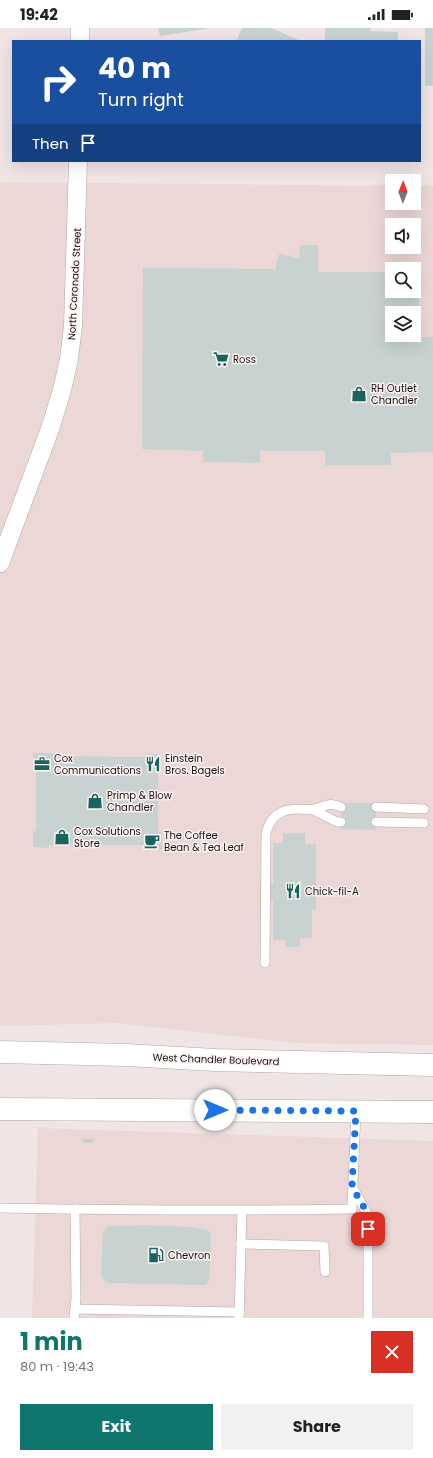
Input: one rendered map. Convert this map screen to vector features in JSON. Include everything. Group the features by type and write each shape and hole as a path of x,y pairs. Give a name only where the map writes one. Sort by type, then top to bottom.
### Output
{"main road":[{"name":"West Chandler Boulevard","path":"0,1052 126,1055 215,1060 433,1064"},
{"path":"0,1109 433,1112"}],"street":[{"path":"80,28 80,40"},
{"name":"North Coronado Street","path":"0,562 50,429 62,390 69,359 73,326 78,162"}],"lane":[{"path":"313,810 327,804 335,804 341,807"},
{"path":"376,807 424,809"},
{"path":"265,963 266,833 269,822 279,813 289,809 313,810 337,822 341,822"},
{"path":"376,822 424,822"},
{"path":"0,1208 242,1210 352,1208 356,1111"},
{"path":"352,1187 368,1214 368,1318"},
{"path":"74,1209 74,1314 240,1315 242,1210"},
{"path":"241,1244 324,1246 324,1272"}],"shaded area":[{"path":"0,182 385,186 385,210 421,210 421,186 433,186 433,1045 293,1043 118,1023 0,1026"},
{"path":"38,1128 433,1141 433,1318 32,1318"}],"building":[{"path":"158,28 205,28 205,29 160,36"},
{"path":"242,28 271,28 299,40 236,40"},
{"path":"325,28 371,28 370,31 398,32 398,40 325,40"},
{"path":"425,28 433,28 433,86 425,86"},
{"path":"300,245 318,245 318,272 385,272 385,298 419,298 419,306 385,306 385,342 421,342 421,337 433,337 433,452 391,453 391,465 325,465 325,451 260,451 260,463 203,462 203,451 142,449 143,268 275,269 279,254 299,258"},
{"path":"33,753 53,753 53,756 145,757 145,754 161,754 161,769 158,769 158,832 162,832 162,850 144,849 144,845 49,845 49,848 33,847 33,831 36,831 36,769 33,769"},
{"path":"341,803 376,803 376,830 341,829"},
{"name":"Chick-fil-A","path":"283,833 305,833 305,844 316,844 316,910 312,910 312,938 300,938 300,947 285,947 285,940 273,940 273,899 270,899 270,884 273,884 273,843 283,843"},
{"path":"83,1139 93,1139 93,1143 83,1143"},
{"name":"Chevron","path":"145,1225 189,1227 209,1231 211,1235 209,1281 206,1285 105,1282 101,1274 103,1231 109,1226"}],"place":[{"name":"Ross","path":"221,359"},
{"name":"RH Outlet Chandler","path":"359,394"},
{"name":"Cox Communications","path":"42,764"},
{"name":"Einstein Bros. Bagels","path":"153,764"},
{"name":"Primp & Blow Chandler","path":"95,801"},
{"name":"Cox Solutions Store","path":"62,837"},
{"name":"The Coffee Bean & Tea Leaf","path":"152,841"},
{"name":"Chick-fil-A","path":"293,891"},
{"name":"Chevron","path":"156,1255"}],"route":[{"path":"215,1110 356,1111 352,1187 368,1214 368,1229"}]}
